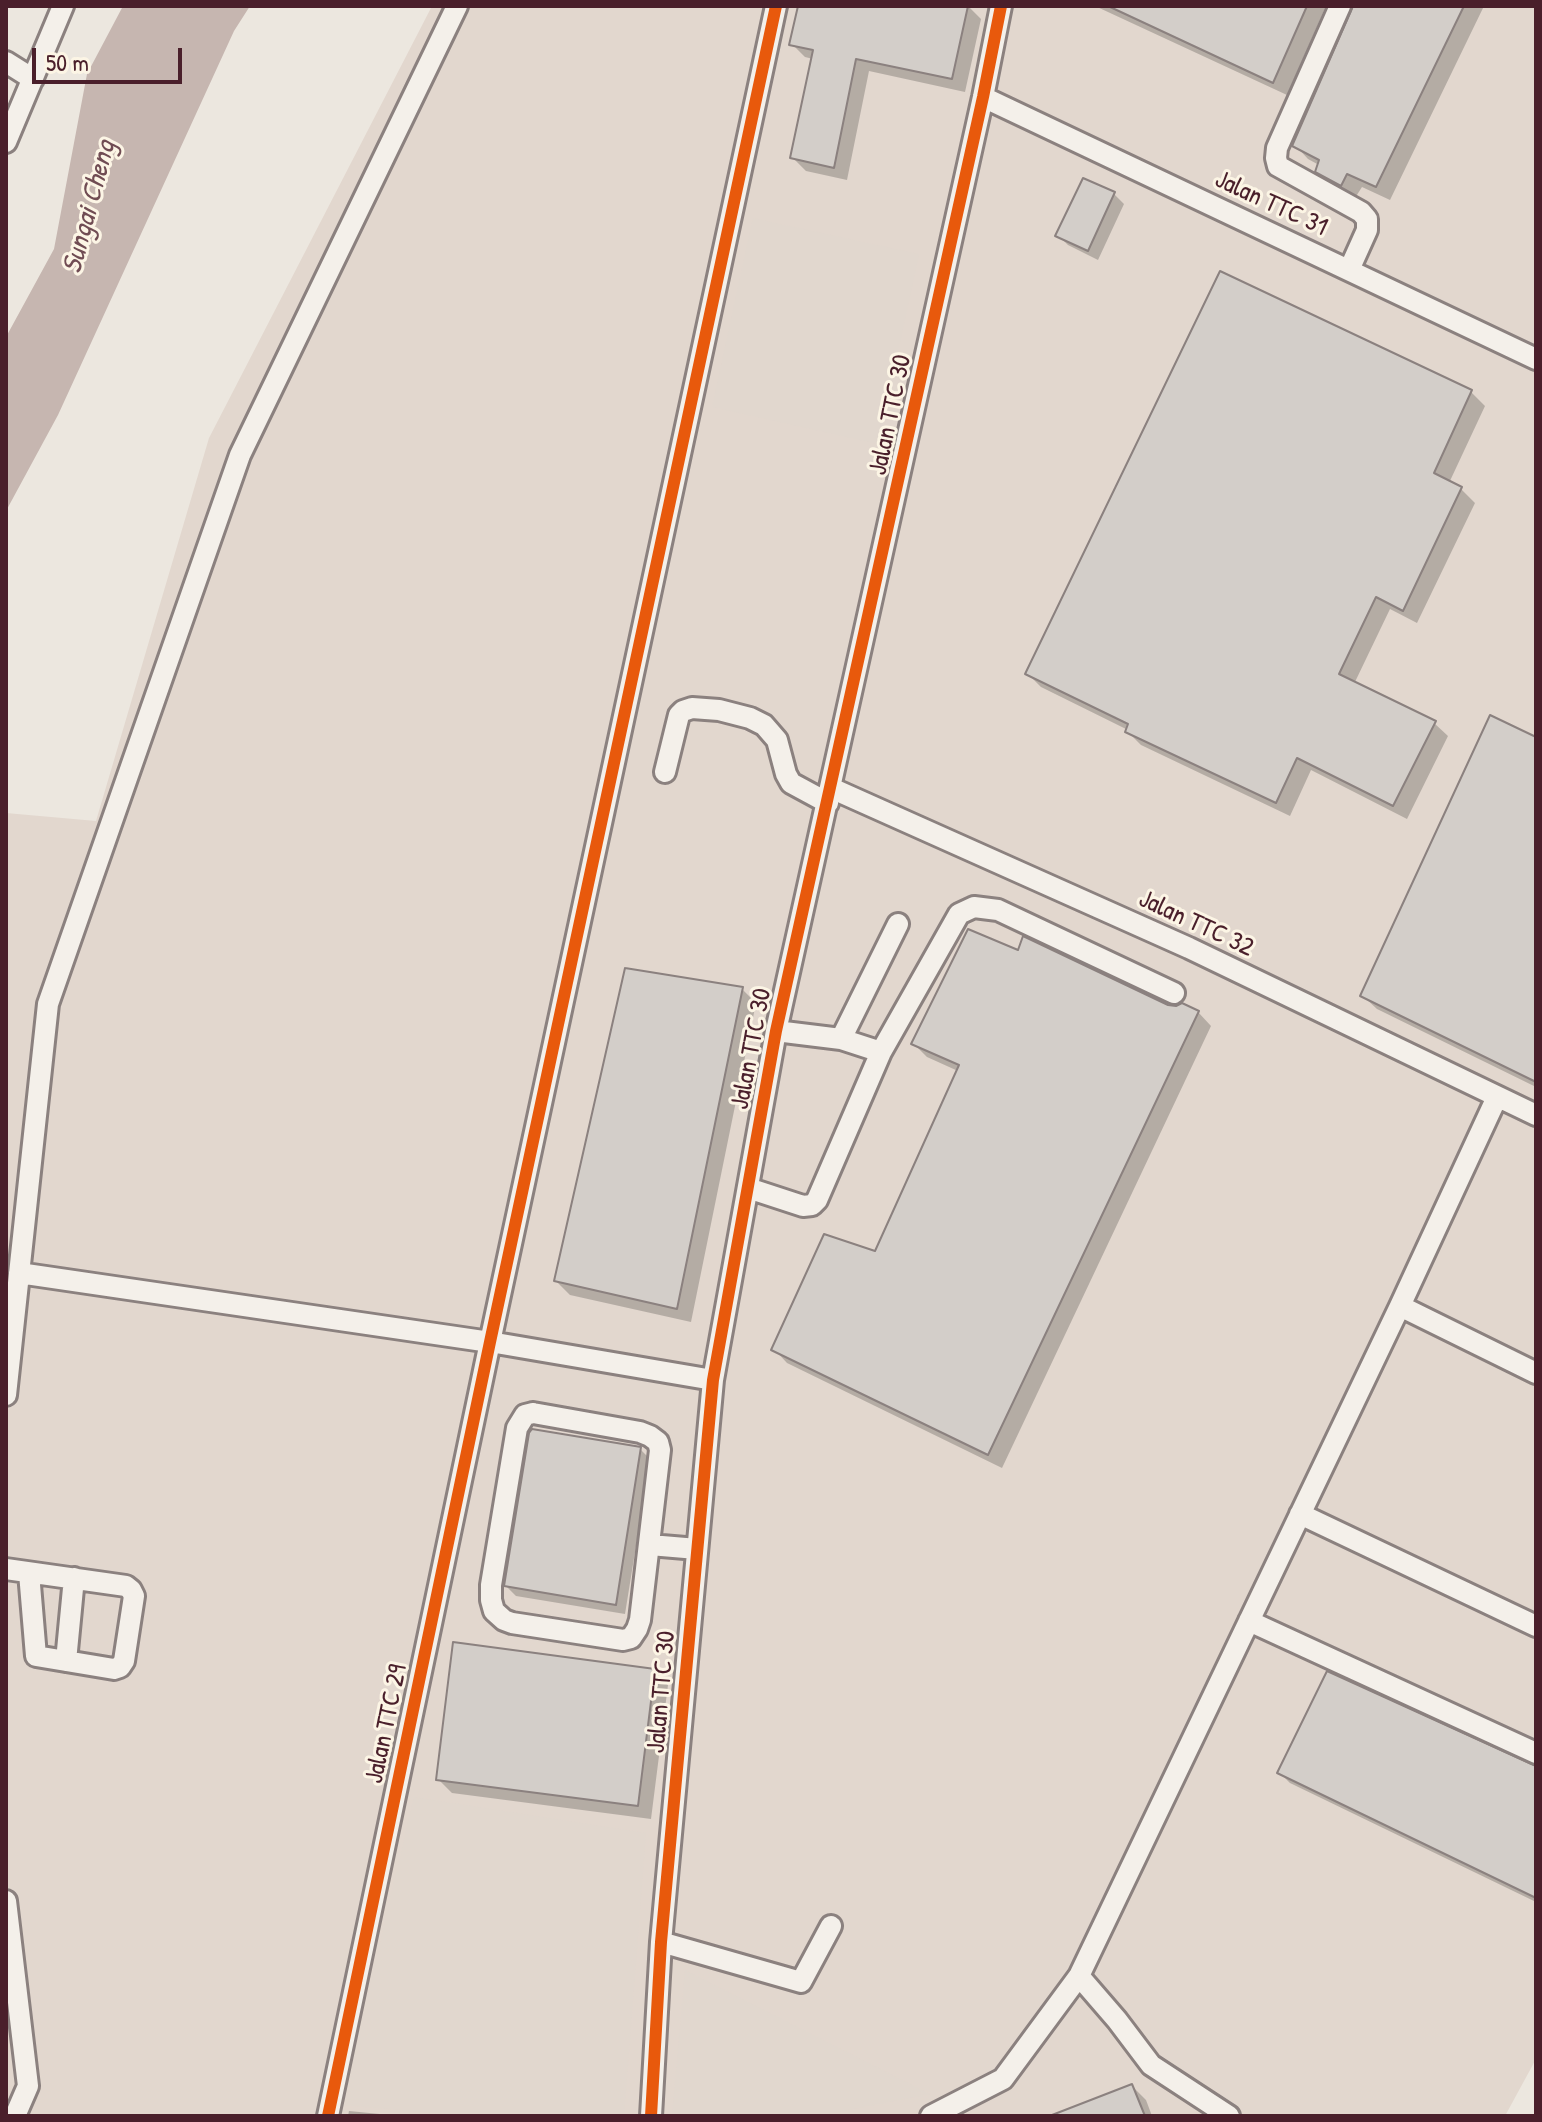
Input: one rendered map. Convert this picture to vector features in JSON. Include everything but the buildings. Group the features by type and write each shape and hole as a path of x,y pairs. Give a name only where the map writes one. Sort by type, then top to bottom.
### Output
{"street":[{"path":"6,142 63,6"},
{"path":"6,1395 48,1004 240,455 457,6"},
{"name":"Jalan TTC 29","path":"328,2116 776,6"},
{"name":"Jalan TTC 30","path":"651,2116 661,1942 713,1380 776,1031 1001,6"},
{"path":"1340,6 1277,148 1276,158 1278,166 1361,212 1367,219 1367,230 1349,270"},
{"path":"6,62 33,79"},
{"name":"Jalan TTC 31","path":"983,97 1536,359"},
{"name":"Jalan TTC 32","path":"665,772 679,715 683,711 692,708 719,710 750,718 764,725 777,740 791,783 829,796 1189,948 1536,1115"},
{"path":"748,1188 803,1206 812,1205 817,1200 881,1052 959,914 974,907 998,910 1174,993"},
{"path":"841,1039 898,924"},
{"path":"776,1031 841,1039 881,1052"},
{"path":"931,2116 1003,2079 1079,1976 1497,1097"},
{"path":"19,1273 490,1342 713,1380"},
{"path":"1400,1306 1536,1373"},
{"path":"533,1413 640,1432 658,1442 660,1450 650,1545 640,1620 631,1638 623,1640 512,1623 494,1611 491,1585 517,1428 525,1415 533,1413"},
{"path":"1300,1514 1536,1626"},
{"path":"650,1545 697,1549"},
{"path":"6,1569 126,1586 131,1590 134,1596 124,1661 120,1667 114,1669 40,1658 34,1652 29,1573"},
{"path":"66,1661 74,1578"},
{"path":"1249,1621 1536,1753"},
{"path":"6,1901 28,2086 15,2116"},
{"path":"661,1942 801,1982 831,1926"},
{"path":"1079,1976 1151,2065 1229,2116"}],"shaded area":[{"path":"432,6 1536,6 1536,2059 1505,2116 6,2116 6,813 96,821 209,438"},
{"path":"753,218 919,254 878,444 712,407"},
{"path":"414,1797 646,1833 624,2116 469,2116 342,2105"},
{"path":"685,1970 930,2094 818,2116 672,2116"}],"water":[{"name":"Sungai Cheng","path":"123,6 250,6 234,31 58,415 6,511 6,337 54,249 87,74"}],"cycle path":[{"path":"328,2116 776,6"},
{"path":"651,2116 661,1942 713,1380 776,1031 1001,6"}]}
